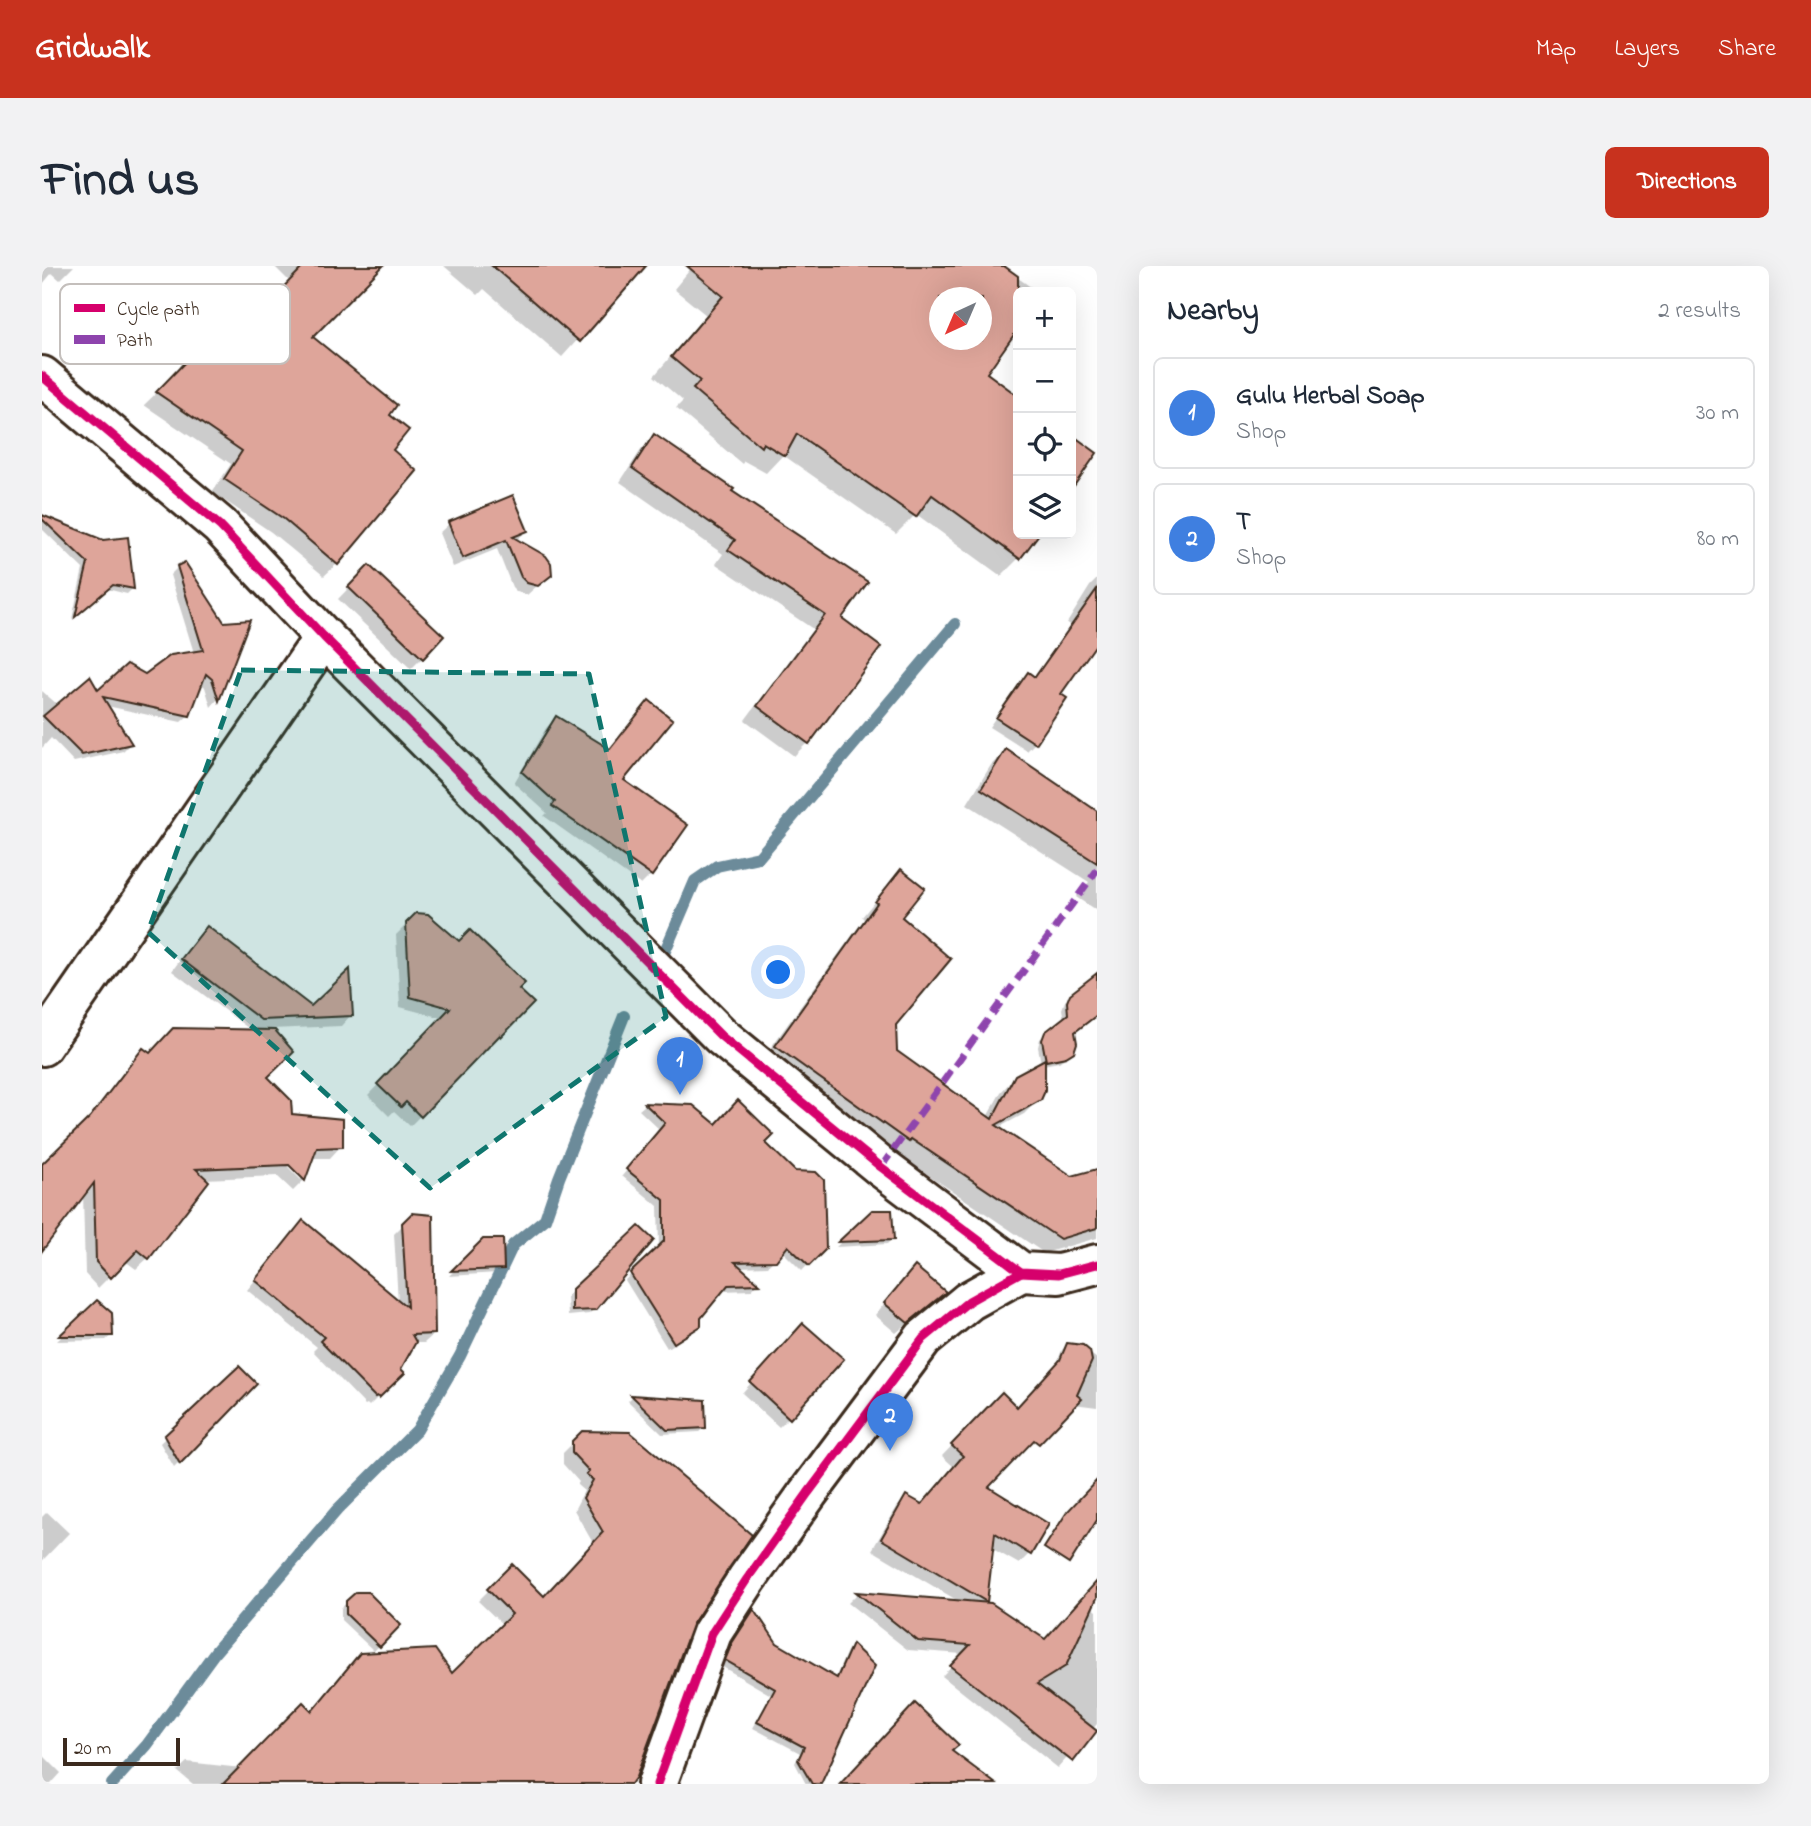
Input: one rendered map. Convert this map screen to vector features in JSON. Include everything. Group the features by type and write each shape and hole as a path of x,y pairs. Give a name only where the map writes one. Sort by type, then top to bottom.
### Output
{"street":[{"path":"42,376 220,526 324,637 721,1036 881,1167 1021,1272"},
{"path":"42,1045 324,637"},
{"path":"657,1784 712,1633 755,1568 923,1339 969,1301 1021,1272 1059,1274 1097,1264"}],"highlighted area":[{"path":"241,670 589,674 666,1017 430,1188 148,932"}],"building":[{"path":"304,266 383,266 313,337 397,405 390,415 409,430 393,450 417,471 338,565 284,519 224,479 242,451 156,392 183,364 290,364 290,284 286,284"},
{"path":"492,266 646,266 580,342"},
{"path":"687,266 1004,266 1018,276 1018,287 1013,287 1013,336 987,373 1013,392 1013,539 1035,539 1020,559 932,495 916,517 797,434 785,456 763,443 761,447 693,389 700,381 671,357 723,296"},
{"path":"654,434 734,489 732,491 868,582 842,618 881,647 809,744 757,706 825,615 728,550 735,540 632,468"},
{"path":"1076,438 1097,453 1076,483"},
{"path":"513,495 528,531 513,537 546,556 551,563 552,575 538,586 527,583 521,577 506,540 463,558 448,522"},
{"path":"42,515 103,540 128,537 134,589 113,585 75,617 88,563 42,519"},
{"path":"185,562 224,622 250,620 219,701 212,679 206,674 190,716 103,697 132,744 82,755 43,716 90,676 98,690 127,664 145,674 171,655 203,650 177,566"},
{"path":"369,565 444,636 423,659 348,587"},
{"path":"1097,589 1097,643 1061,694 1067,698 1036,744 996,718 1028,672 1035,677"},
{"path":"649,700 673,720 624,780 688,825 652,876 552,806 555,802 522,772 556,716 610,749"},
{"path":"1006,749 1097,811 1097,863 981,789"},
{"path":"901,869 925,888 902,917 951,959 896,1025 897,1051 992,1119 1015,1075 1045,1059 1045,1091 1041,1100 996,1125 1072,1176 1097,1169 1097,1228 1060,1239 911,1139 909,1142 775,1046"},
{"path":"416,913 428,914 459,941 470,930 525,983 519,989 534,1003 421,1117 406,1102 401,1107 377,1084 450,1008 410,997 406,923"},
{"path":"207,926 311,1006 350,969 353,1016 261,1020 181,959"},
{"path":"1097,973 1097,1015 1075,1032 1077,1043 1074,1052 1066,1057 1046,1061 1042,1040 1045,1032 1068,1014 1067,1002 1070,994"},
{"path":"173,1028 275,1030 294,1052 268,1077 291,1100 292,1114 343,1119 343,1147 317,1148 305,1181 289,1165 196,1169 209,1181 149,1259 138,1250 111,1278 96,1262 94,1183 42,1251 42,1164 90,1117 143,1048 150,1053"},
{"path":"738,1100 774,1135 766,1143 795,1171 816,1172 824,1180 826,1249 809,1266 788,1246 776,1261 735,1262 760,1284 728,1285 701,1318 701,1326 674,1343 630,1273 664,1241 664,1200 626,1169 665,1123 644,1103 693,1105 716,1124"},
{"path":"872,1210 892,1210 894,1240 838,1242"},
{"path":"412,1213 433,1215 435,1334 412,1335 416,1342 401,1369 405,1373 379,1398 320,1341 324,1337 255,1280 303,1220 407,1307 402,1223"},
{"path":"639,1226 654,1240 596,1310 572,1311 572,1289"},
{"path":"483,1239 503,1239 504,1269 451,1271"},
{"path":"915,1266 946,1292 908,1323 884,1303"},
{"path":"97,1300 112,1313 113,1336 59,1336"},
{"path":"803,1323 844,1359 790,1419 750,1382"},
{"path":"1067,1343 1083,1345 1090,1351 1092,1361 1077,1395 1082,1399 1039,1444 1034,1440 989,1487 1049,1524 1031,1555 995,1533 987,1602 881,1539 906,1495 922,1504 963,1456 951,1445 1002,1392 1017,1407 1060,1360"},
{"path":"239,1366 257,1384 180,1464 164,1436"},
{"path":"631,1395 705,1400 706,1428 667,1430"},
{"path":"582,1431 630,1432 752,1535 692,1625 636,1777 631,1784 223,1784 303,1702 312,1711 360,1653 435,1649 452,1673 512,1614 487,1589 512,1564 544,1596 603,1532 583,1498 593,1480 586,1474 589,1471 572,1453 572,1441"},
{"path":"1097,1480 1097,1520 1069,1564 1044,1548 1067,1512"},
{"path":"1097,1581 1097,1598 1066,1666 1037,1684 1097,1731 1073,1762 950,1666 970,1645 918,1641 856,1592 991,1603 1045,1639"},
{"path":"356,1592 368,1592 401,1625 380,1647 346,1614 346,1601"},
{"path":"754,1609 777,1643 837,1678 852,1644 875,1666 821,1784 812,1784 798,1760 804,1747 757,1722 775,1689 725,1660 732,1643"},
{"path":"915,1703 959,1745 952,1751 996,1784 840,1784"}],"waterway":[{"path":"659,965 695,881 717,866 759,857 955,624"},
{"path":"112,1784 147,1745 215,1652 337,1510 417,1430 460,1356 513,1245 545,1219 624,1016"}],"marked path":[{"path":"881,1167 1097,870"}],"cycle path":[{"path":"42,376 220,526 324,637 721,1036 881,1167 1021,1272 1059,1274 1097,1264"},
{"path":"657,1784 712,1633 808,1493 923,1339 969,1301 1021,1272"}],"place":[{"name":"Gulu Herbal Soap","path":"680,1095"},
{"name":"T","path":"890,1451"}]}
